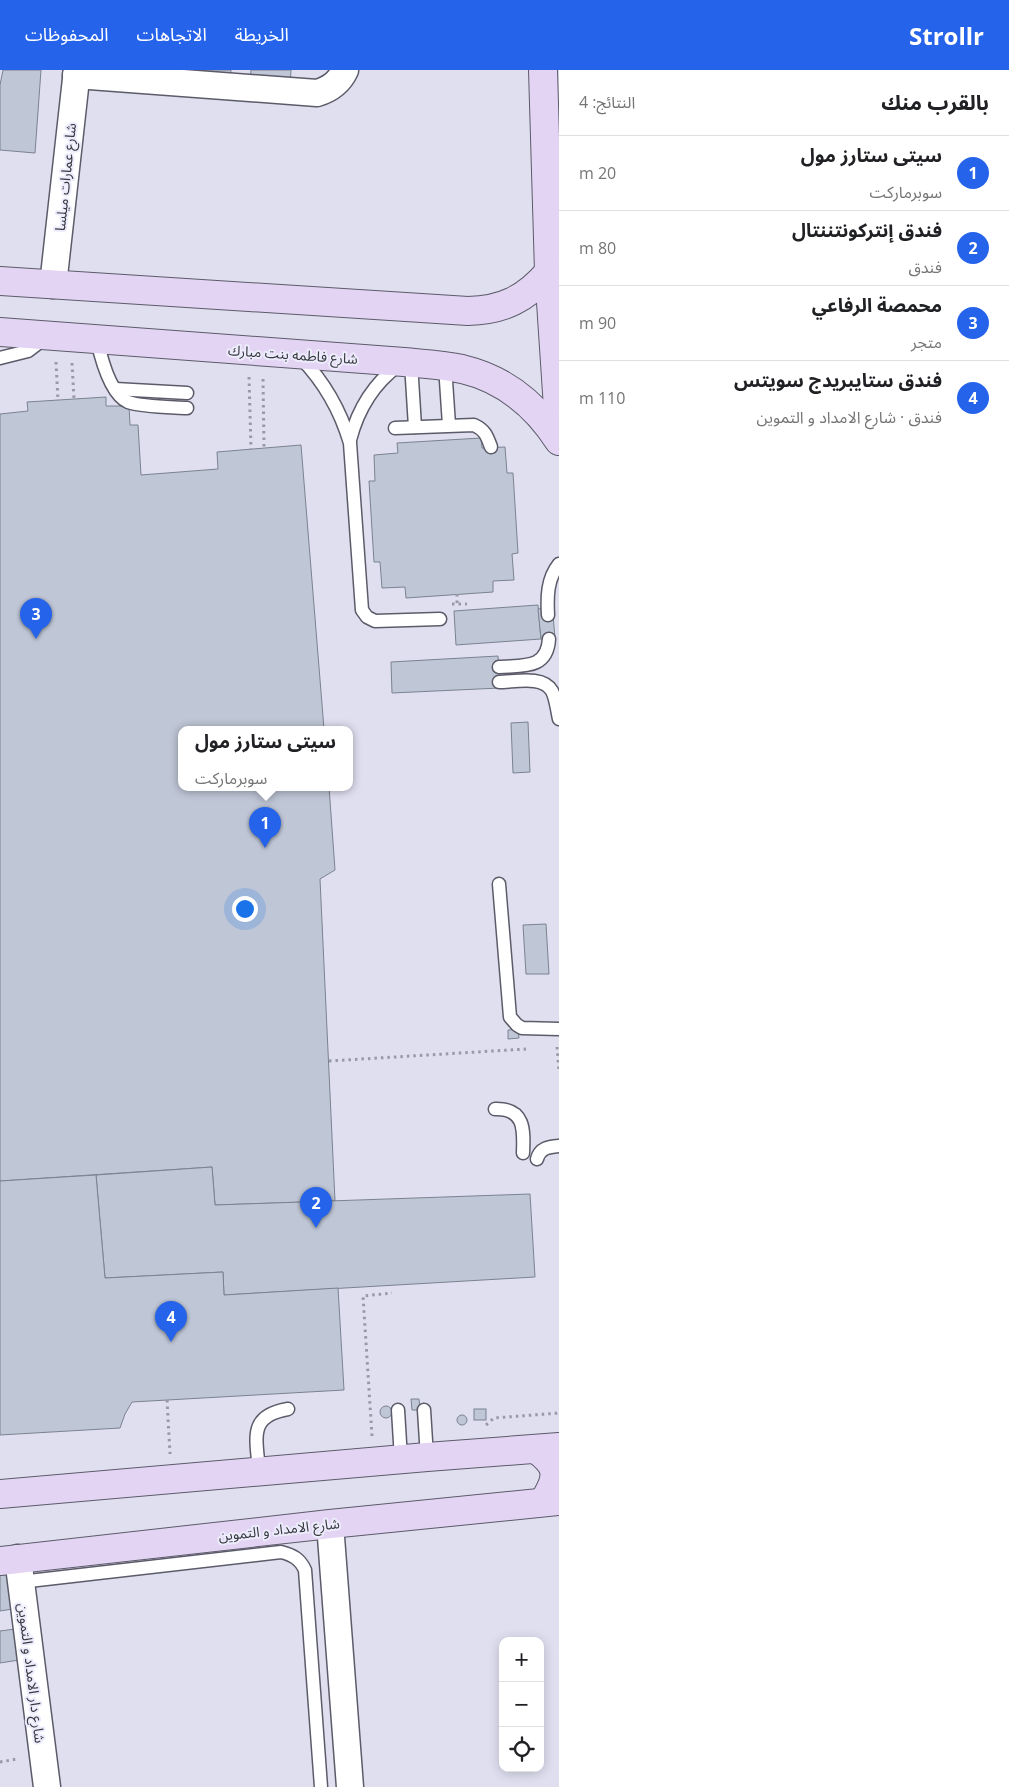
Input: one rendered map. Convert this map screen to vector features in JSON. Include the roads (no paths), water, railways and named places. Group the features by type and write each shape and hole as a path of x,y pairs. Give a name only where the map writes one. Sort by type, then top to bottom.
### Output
{"street":[{"path":"76,73 317,93 328,90 337,83 345,70"},
{"path":"543,70 549,272 559,424"},
{"name":"شارع عمارات ميلسا","path":"53,285 76,73"},
{"path":"0,281 476,310 499,307 513,302 539,284 549,272"},
{"name":"شارع فاطمه بنت مبارك","path":"0,332 445,366 480,375 512,390 539,414 559,441"},
{"path":"0,1494 548,1448 558,1472 551,1501"},
{"name":"شارع الامداد و التموين","path":"13,1567 330,1524 551,1501"},
{"path":"330,1524 350,1787"},
{"name":"شارع دار الامداد و التموين","path":"13,1567 47,1787"}],"lane":[{"path":"0,358 28,351 68,337 105,367 115,389 126,401 135,404 187,408"},
{"path":"298,355 322,381 336,404 350,443 362,610 375,621 440,618"},
{"path":"350,443 354,424 362,405 373,388 387,374 407,363 415,427"},
{"path":"445,366 449,425"},
{"path":"115,389 187,394"},
{"path":"395,428 474,425 482,429 487,435 491,448"},
{"path":"548,615 548,588 551,577 559,564"},
{"path":"499,668 535,663 540,660 547,650 549,639"},
{"path":"500,682 536,681 545,684 552,691 559,719"},
{"path":"499,884 510,1017 517,1026 522,1028 559,1029"},
{"path":"495,1109 504,1109 512,1112 519,1118 523,1126 523,1153"},
{"path":"537,1159 538,1154 545,1148 559,1146"},
{"path":"259,1472 258,1426 267,1415 274,1411 288,1409"},
{"path":"398,1410 401,1459"},
{"path":"424,1410 428,1457"},
{"path":"13,1567 281,1552 296,1557 305,1570 321,1787"}],"place":[{"name":"محمصة الرفاعي","path":"36,639"},
{"name":"سيتى ستارز مول","path":"265,848"},
{"name":"فندق إنتركونتننتال","path":"316,1228"},
{"name":"فندق ستايبريدج سويتس","path":"171,1342"}]}
